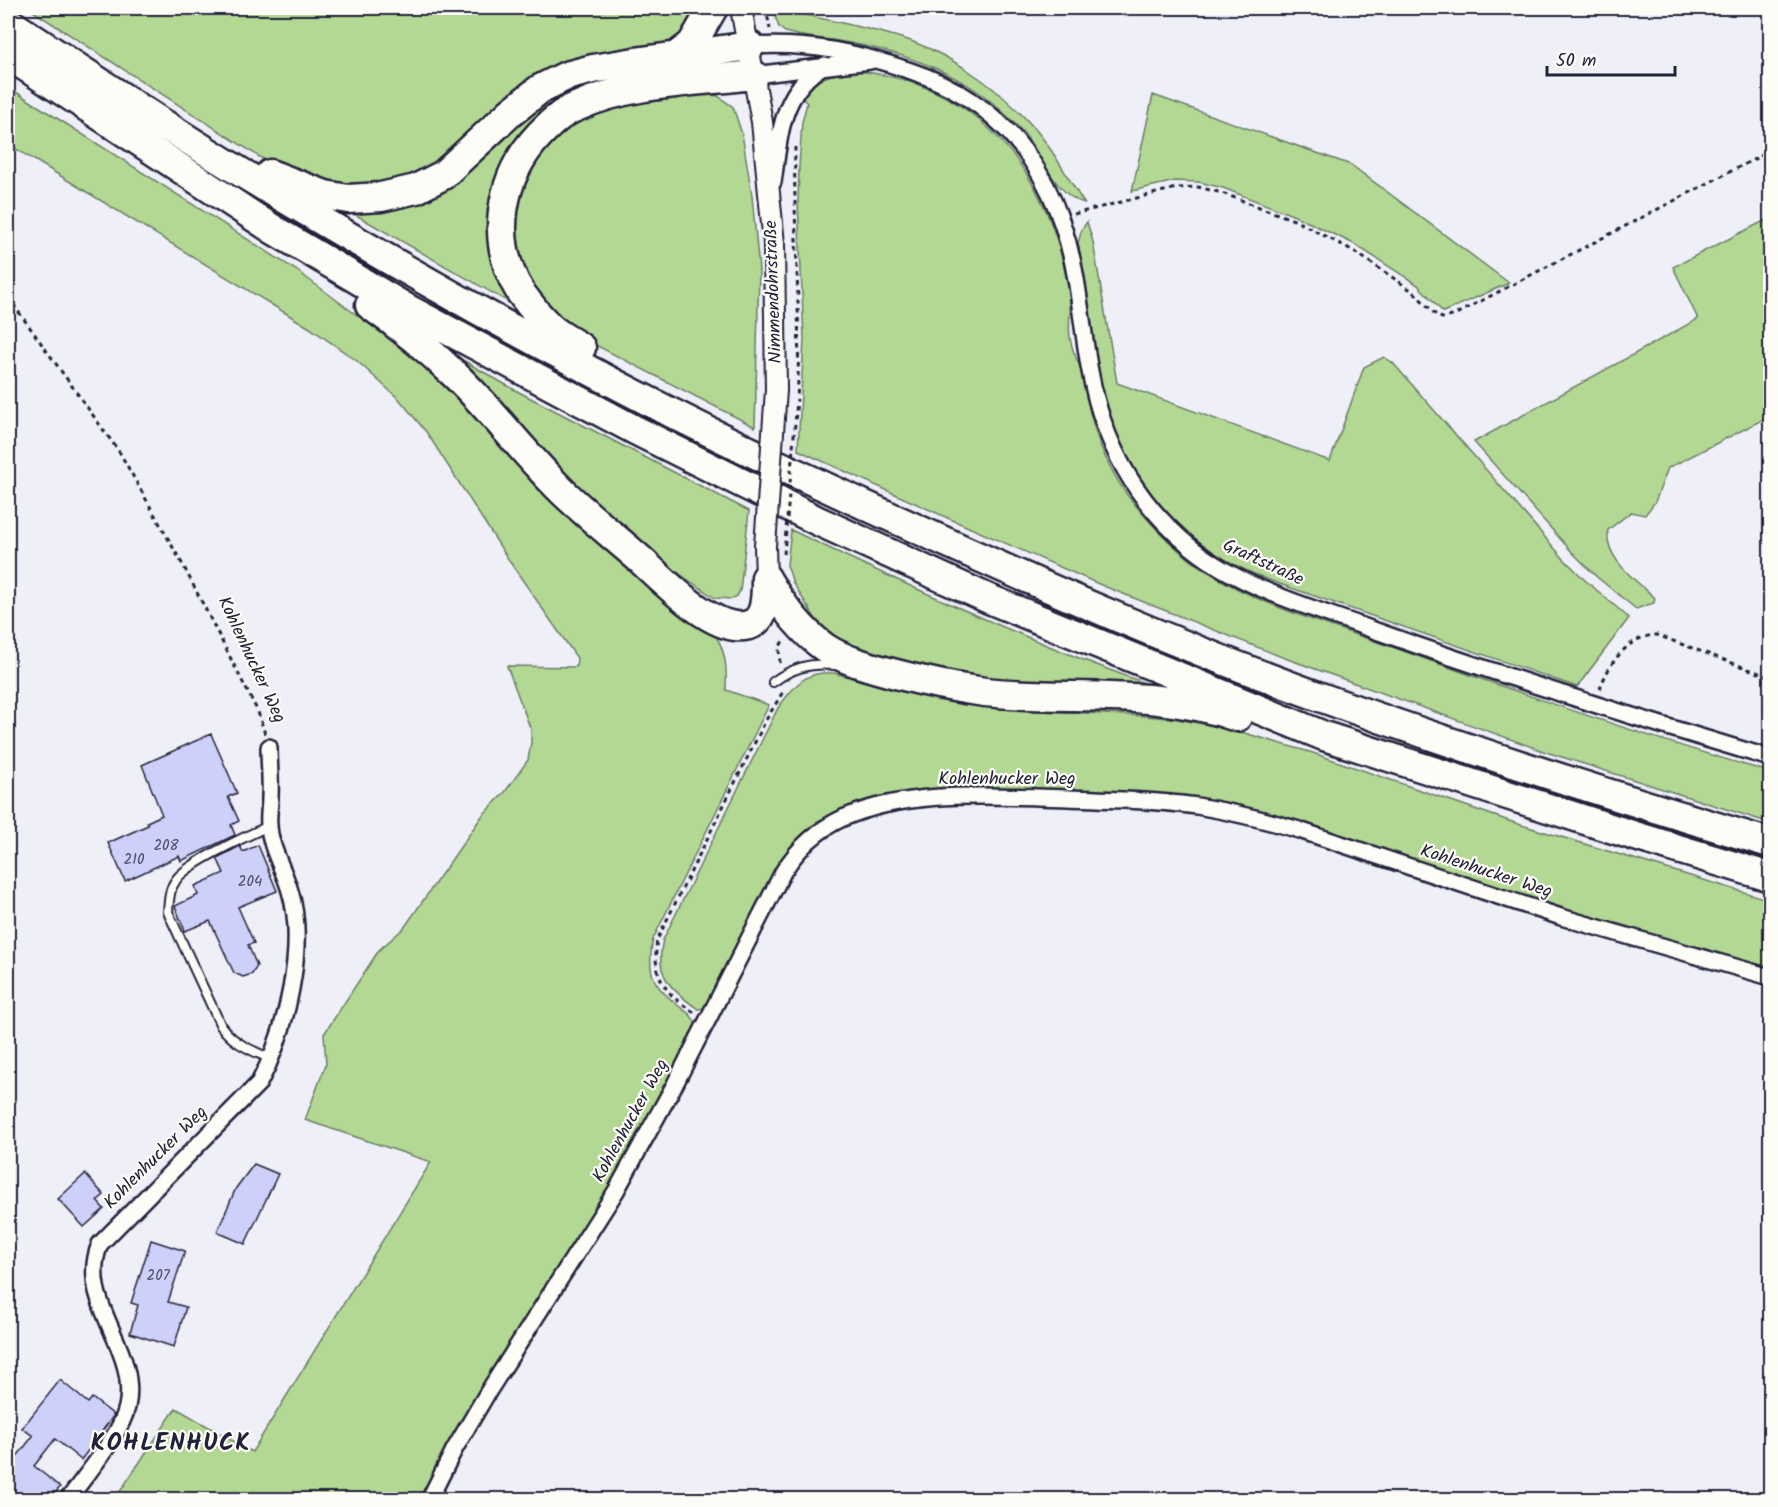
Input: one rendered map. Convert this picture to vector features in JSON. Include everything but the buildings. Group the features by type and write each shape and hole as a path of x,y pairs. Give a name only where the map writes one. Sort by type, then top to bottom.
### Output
{"highway":[{"path":"675,57 692,44 713,8"},
{"path":"8,22 271,191 481,312 662,408 838,493 951,545 1175,641 1319,696 1461,746 1770,843"},
{"path":"186,138 276,177 325,195 348,198 381,197 416,189 443,175 525,101 540,89 566,76 593,69 761,45"},
{"path":"8,55 274,230 427,319 635,430 819,521 989,598 1324,736 1621,832 1770,877"},
{"path":"662,408 594,356 550,328 521,293 508,263 502,238 505,195 512,173 528,147 549,124 573,108 608,94 754,75"},
{"path":"274,230 335,281 419,343 480,401 563,492 700,610 733,626 749,625 756,621 765,606 766,578"},
{"path":"766,578 785,609 825,648 875,668 920,681 985,692 1132,699 1185,704 1225,713 1263,727 1394,759"}],"street":[{"name":"Nimmendohrstraße","path":"741,8 761,45 754,75 762,122 776,282 776,390 765,546 766,578"},
{"name":"Graftstraße","path":"761,45 825,48 876,60 921,75 950,88 975,103 997,121 1020,147 1042,176 1061,218 1073,267 1090,368 1102,418 1113,447 1144,499 1171,530 1219,567 1264,589 1438,652 1595,705 1770,758"},
{"name":"Graftstraße","path":"754,75 876,60"},
{"path":"770,203 788,105 804,81 825,65"},
{"name":"Kohlenhucker Weg","path":"68,1500 117,1431 127,1408 128,1367 96,1291 94,1258 100,1244 259,1083 271,1059 289,993 296,944 296,918 290,890 277,858 268,826 269,747"},
{"name":"Kohlenhucker Weg","path":"429,1500 454,1450 488,1392 616,1191 675,1084 772,891 794,854 806,841 833,823 868,810 913,801 966,796 1162,802 1242,815 1299,830 1561,917 1770,977"}],"lane":[{"path":"773,682 802,666 818,663 875,668"},
{"path":"268,826 188,868 176,880 169,896 168,912 221,1026 229,1037 240,1045 271,1059"}],"path":[{"path":"761,45 766,8"},
{"path":"784,554 797,400 800,320 795,219 795,144"},
{"path":"1061,218 1176,188 1198,187 1221,193 1293,220 1352,250 1414,292 1436,315 1443,318 1452,316 1770,151"},
{"name":"Kohlenhucker Weg","path":"8,297 120,453 184,567 258,712 269,747"},
{"path":"1595,705 1602,684 1613,664 1630,644 1645,635 1657,635 1770,676"},
{"path":"707,1019 670,994 662,983 655,963 657,940 765,720 789,684"}],"green space":[{"path":"28,8 706,8 681,41 602,54 432,168 395,184 330,185 266,161"},
{"path":"772,8 799,8 801,14 911,41 963,67 995,90 1036,130 1084,203 1074,199 1057,183 1030,141 1014,122 983,95 967,85 934,68 898,55 862,45 785,32 779,27"},
{"path":"605,71 606,88 505,175 524,311 340,206 381,206 527,106"},
{"path":"855,71 904,80 949,99 977,118 1014,156 1041,200 1059,248 1070,299 1071,341 1082,373 1091,416 1101,447 1128,496 1173,546 1205,570 1274,606 1583,714 1770,772 1770,823 1546,752 1282,657 1101,585 798,450 804,339 798,202 802,122 807,103 801,97 818,81 839,73"},
{"path":"8,87 296,270 429,371 463,404 534,485 577,526 712,630 725,658 726,690 769,705 653,939 650,962 654,978 663,992 690,1014 696,1024 614,1179 484,1385 420,1499 115,1499 176,1408 252,1452 431,1162 305,1120 326,1064 324,1034 379,950 404,928 482,816 505,792 528,760 531,730 507,666 576,667 577,658 512,565 427,433 400,400 357,361 310,328 8,144"},
{"path":"701,93 718,96 733,107 742,134 752,196 759,270 755,427 572,333 537,299 518,258 514,210 528,167 557,133 602,107"},
{"path":"1153,95 1351,165 1509,283 1443,312 1418,285 1354,244 1295,216 1223,188 1199,182 1175,181 1132,191"},
{"path":"1770,218 1770,419 1764,419 1668,468 1655,502 1645,515 1631,512 1608,530 1608,541 1616,560 1655,598 1654,603 1636,609 1598,578 1572,552 1474,442 1698,319 1673,267"},
{"path":"1087,222 1093,242 1117,383 1330,461 1364,367 1384,357 1393,363 1563,558 1629,618 1577,687 1277,583 1239,567 1191,535 1152,494 1122,445 1111,419 1099,374 1078,243 1082,229"},
{"path":"428,340 513,389 749,511 740,591 737,596 732,599 715,598 618,528"},
{"path":"791,530 969,612 1150,685 972,681 846,647 822,629 793,583 787,565"},
{"path":"823,673 834,673 899,691 997,709 1177,719 1234,730 1313,753 1515,823 1770,900 1770,970 1563,910 1243,808 1144,793 967,788 928,792 859,807 820,822 805,832 779,864 704,1008 698,1009 680,995 667,980 661,963 663,940 778,708 802,680"}],"district":[{"name":"KOHLENHUCK","path":"171,1443"}]}
